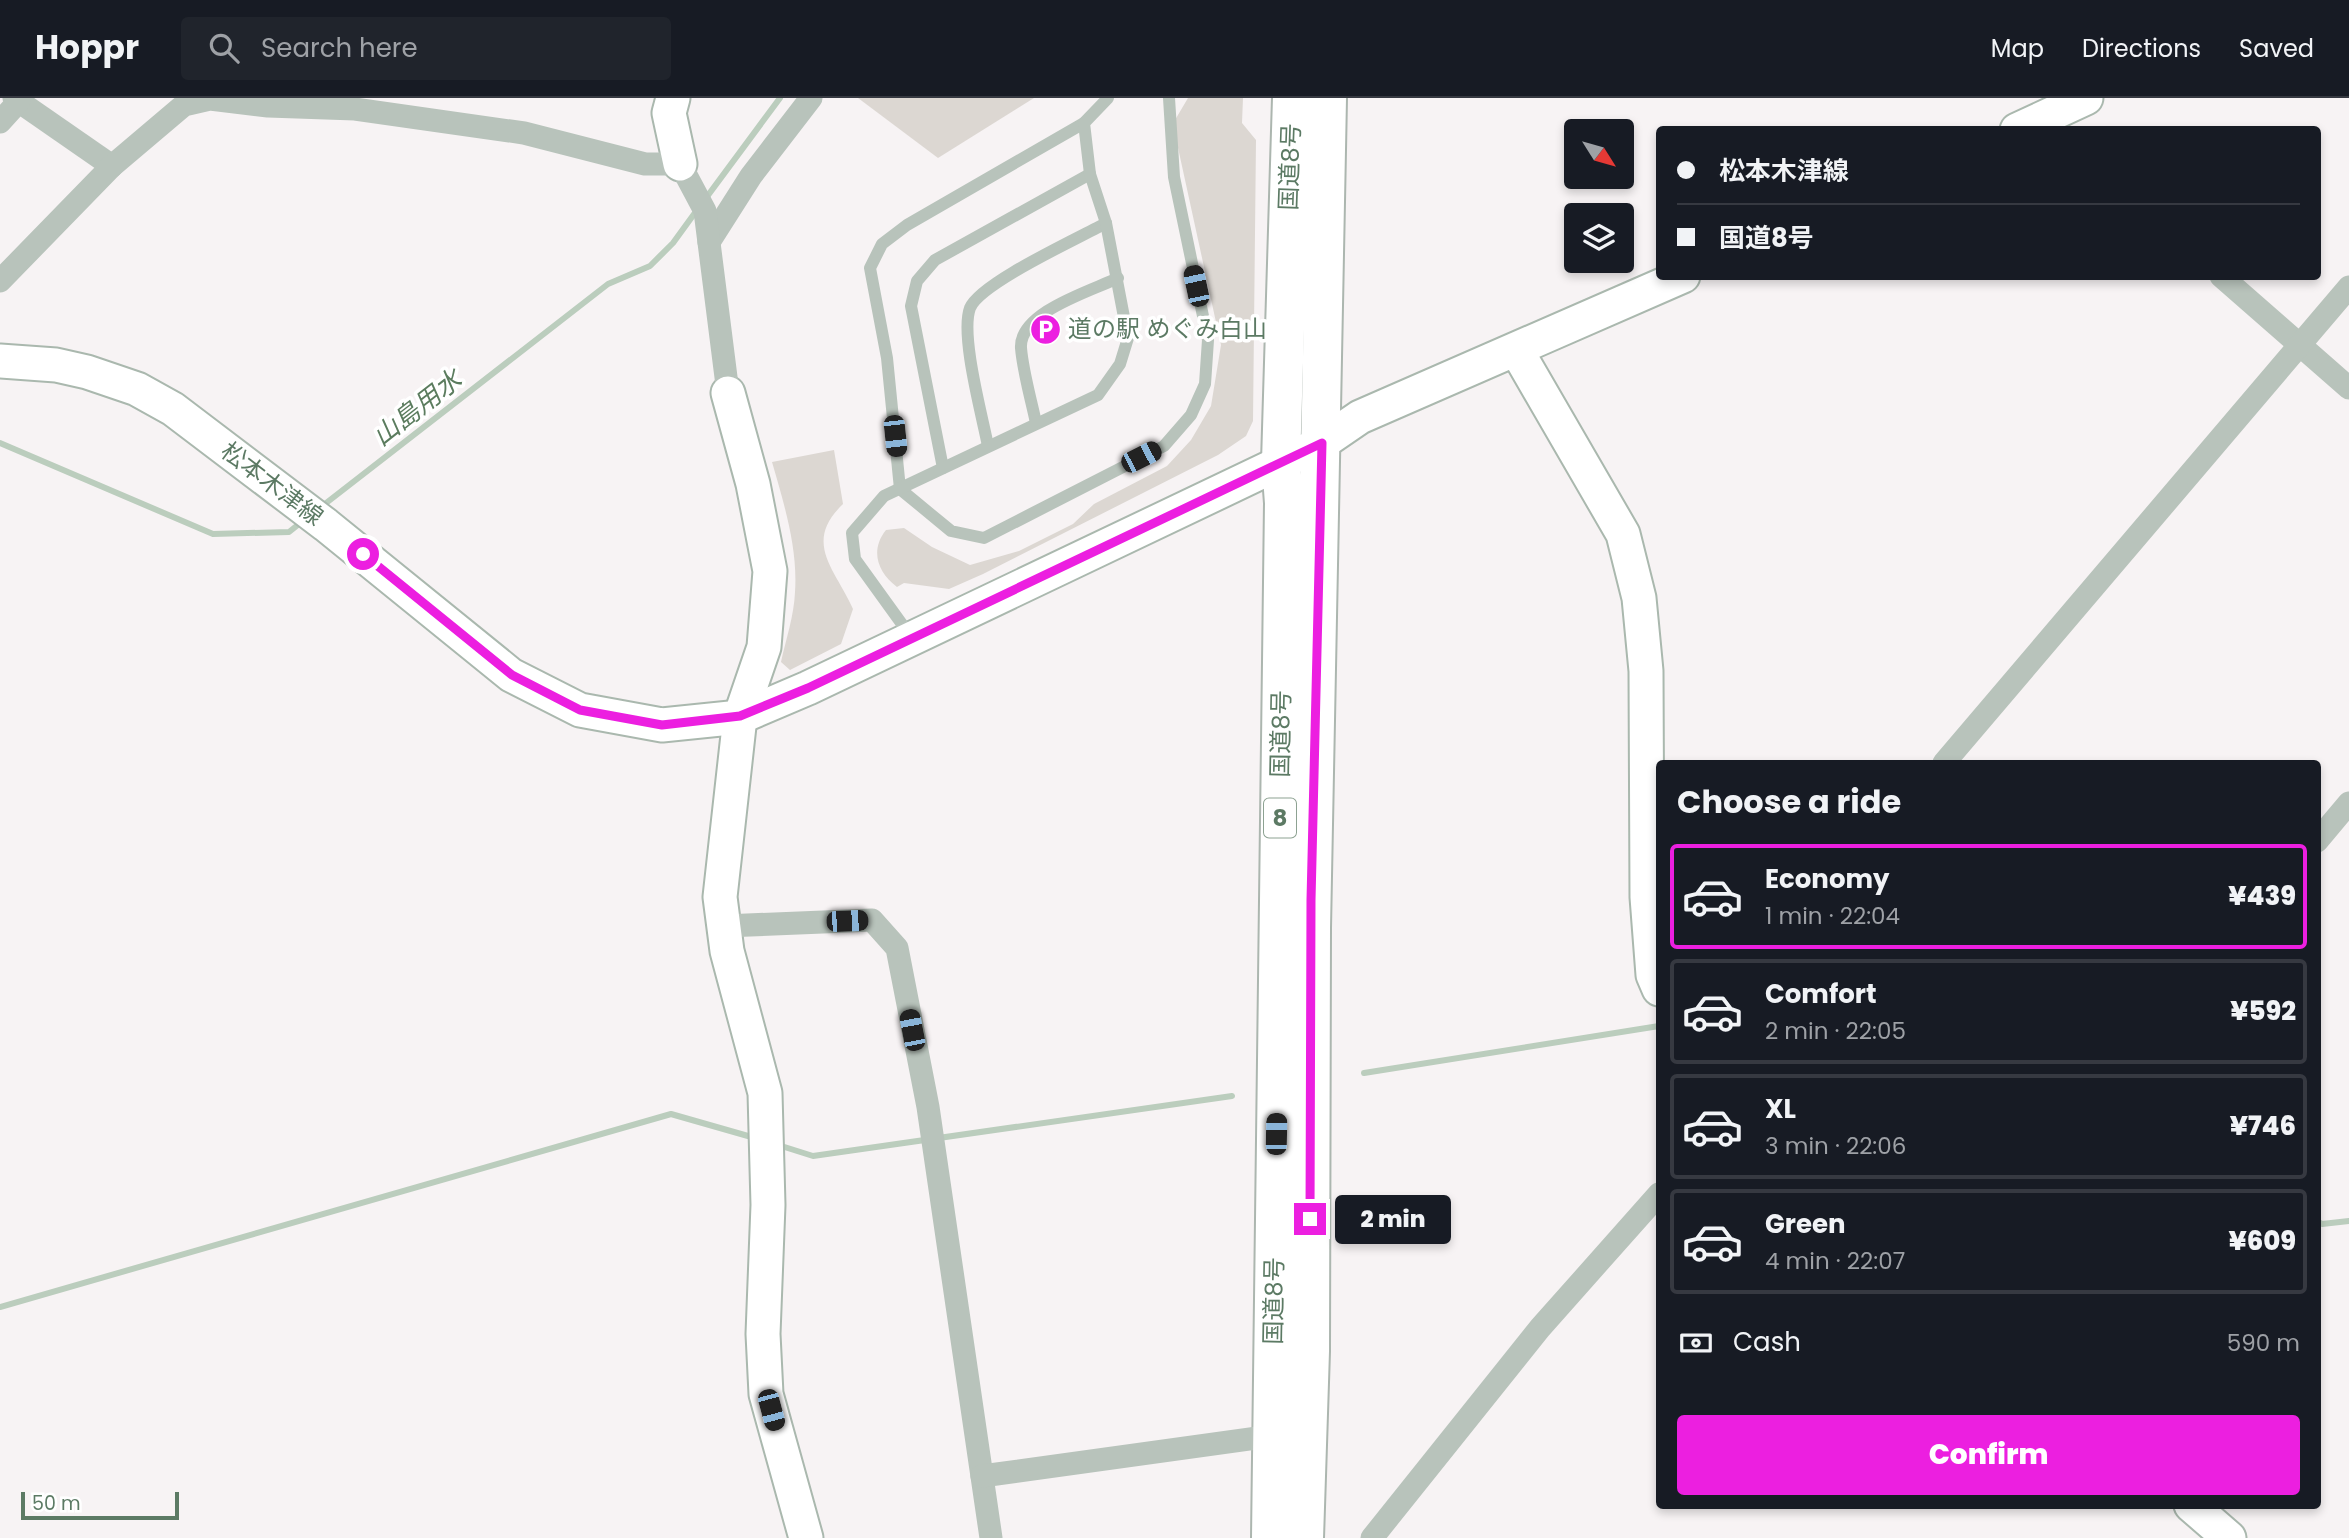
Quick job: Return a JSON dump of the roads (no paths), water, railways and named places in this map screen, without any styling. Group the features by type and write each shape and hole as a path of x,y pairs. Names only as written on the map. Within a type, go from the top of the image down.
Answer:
{"highway":[{"name":"国道8号","path":"1271,1538 1284,503 1281,462 1292,98"},
{"name":"国道8号","path":"1304,1538 1310,1350 1311,900 1327,98"}],"street":[{"path":"673,98 669,113 680,164 700,203 709,242 729,393 753,484 770,571 764,648 740,716 720,897 727,951 765,1093 767,1153 763,1334 766,1394 806,1538"},
{"path":"709,242 751,176 811,98"},
{"path":"2039,126 2086,98"},
{"path":"0,122 17,99 112,166"},
{"path":"0,281 112,166 184,104 210,99 268,106 368,111 524,133 645,164 680,164"},
{"name":"松本木津線","path":"0,361 56,365 137,389 173,409 316,517 512,675 580,710 662,725 740,716 913,638 1322,443 1360,417 1517,352 1674,280"},
{"path":"2225,280 2349,388"},
{"path":"1947,760 2349,287"},
{"path":"1517,352 1623,534 1639,598 1646,671 1647,897 1653,975 1656,982"},
{"path":"2321,836 2349,803"},
{"path":"724,926 872,920 897,948 930,1125 991,1538"},
{"path":"1373,1538 1540,1328 1656,1197"},
{"path":"982,1475 1272,1436"},
{"path":"2196,1509 2229,1538"}],"lane":[{"path":"1108,98 1084,123 907,225 882,244 870,268 887,358 900,489 951,531 984,538 1164,446 1191,415 1205,384 1208,340 1174,177 1169,98"},
{"path":"913,638 855,559 852,533 884,496 1098,395 1120,364 1128,338 1106,223 1090,174 1084,123"},
{"path":"943,468 911,306 917,281 935,260 1090,174"},
{"path":"988,446 967,333 971,306 988,287 1106,223"},
{"path":"1036,423 1021,346 1024,331 1035,317 1118,278"}],"waterway":[{"name":"山島用水","path":"706,198 780,98"},
{"name":"山島用水","path":"321,507 608,284 650,266 673,243 697,210"},
{"name":"山島用水","path":"0,443 213,534 289,532 304,520"},
{"path":"1364,1073 1656,1026"},
{"path":"775,1144 813,1156 1232,1096"},
{"path":"0,1307 671,1114 755,1138"},
{"path":"2321,1223 2349,1221"}],"place":[{"name":"道の駅 めぐみ白山","path":"1045,329"}]}
